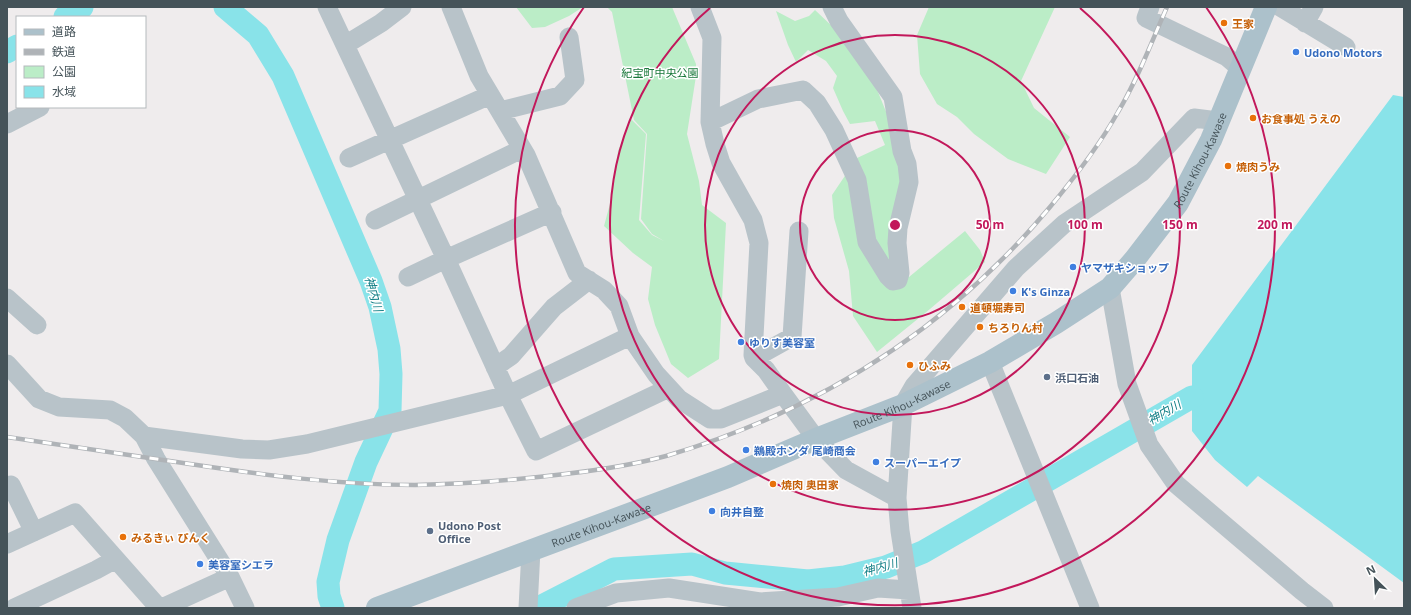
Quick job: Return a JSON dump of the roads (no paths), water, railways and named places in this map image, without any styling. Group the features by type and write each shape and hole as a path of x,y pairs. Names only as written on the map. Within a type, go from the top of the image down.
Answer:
{"main road":[{"name":"Route Kihou-Kawase","path":"377,608 728,477 816,439 903,405 990,362 1056,323 1110,288 1135,259 1178,203 1211,140 1266,7"}],"street":[{"path":"327,7 446,259 508,395 536,451 669,388"},
{"path":"345,45 402,7"},
{"path":"451,7 479,76 522,149 552,212 578,273 604,290 619,306 630,336 656,374 679,399 710,419 721,419 783,394"},
{"path":"700,7 712,38 710,122 715,144 721,163 753,220 759,243 754,358 766,370 816,439 846,470 897,498"},
{"path":"710,122 758,99 803,90 817,103 834,130 856,180 867,242 888,276 893,281 898,280 900,273 897,243 898,228 909,182 907,164 902,151 893,97 839,21 832,7"},
{"path":"1150,7 1146,18 1227,57 1241,69"},
{"path":"1280,7 1310,15 1346,47"},
{"path":"349,158 390,140 495,103 560,96 575,80 569,37"},
{"path":"7,124 38,108"},
{"path":"576,608 616,593 669,588 755,605 838,597 878,588 909,593 897,498 903,405 914,386 1016,268 1064,224 1142,172 1194,118 1218,121"},
{"path":"375,220 522,149"},
{"path":"408,277 552,212"},
{"path":"754,358 792,337 799,230"},
{"path":"495,366 511,356 554,307 589,280"},
{"path":"1110,288 1128,384 1149,445 1176,484 1300,600 1324,608"},
{"path":"7,298 37,325"},
{"path":"144,436 242,449 269,450 307,444 508,395 630,336"},
{"path":"990,362 1090,608"},
{"path":"7,364 39,399 59,407 110,410 125,418 144,436 156,459 230,577 245,608"},
{"path":"7,486 11,485 34,532"},
{"path":"7,544 75,513 158,608"},
{"path":"528,608 531,550"},
{"path":"14,608 96,570 116,559"},
{"path":"162,608 230,577"}],"water":[{"path":"1393,95 1404,97 1404,583 1258,476 1247,487 1215,460 1192,431 1192,365"}],"waterway":[{"name":"神内川","path":"67,16 82,7"},
{"name":"神内川","path":"225,7 258,35 283,76 371,281 380,307 389,349 391,374 390,411 366,462 338,540 328,582 329,596 333,608"},
{"name":"神内川","path":"7,52 16,47"},
{"name":"神内川","path":"538,608 614,569 692,564 725,573 808,581 845,577 886,567 923,552 1192,397"}],"railway":[{"path":"7,437 218,468 330,481 387,485 452,484 509,480 603,469 666,456 722,437 776,415 828,390 877,360 924,328 968,291 1010,251 1059,196 1103,137 1132,87 1167,7"}],"place":[{"name":"王家","path":"1224,23"},
{"name":"Udono Motors","path":"1296,52"},
{"name":"お食事処 うえの","path":"1253,118"},
{"name":"焼肉うみ","path":"1228,166"},
{"name":"ヤマザキショップ","path":"1073,267"},
{"name":"K's Ginza","path":"1013,291"},
{"name":"道頓堀寿司","path":"962,307"},
{"name":"ちろりん村","path":"980,327"},
{"name":"ゆりす美容室","path":"741,342"},
{"name":"ひふみ","path":"910,365"},
{"name":"浜口石油","path":"1047,377"},
{"name":"鵜殿ホンダ 尾崎商会","path":"746,450"},
{"name":"スーパーエイプ","path":"876,462"},
{"name":"焼肉 奥田家","path":"773,484"},
{"name":"向井自整","path":"712,511"},
{"name":"Udono Post Office","path":"430,531"},
{"name":"みるきぃ ぴんく","path":"123,537"},
{"name":"美容室シエラ","path":"200,564"}],"park label":[{"name":"紀宝町中央公園","path":"660,72"}]}
